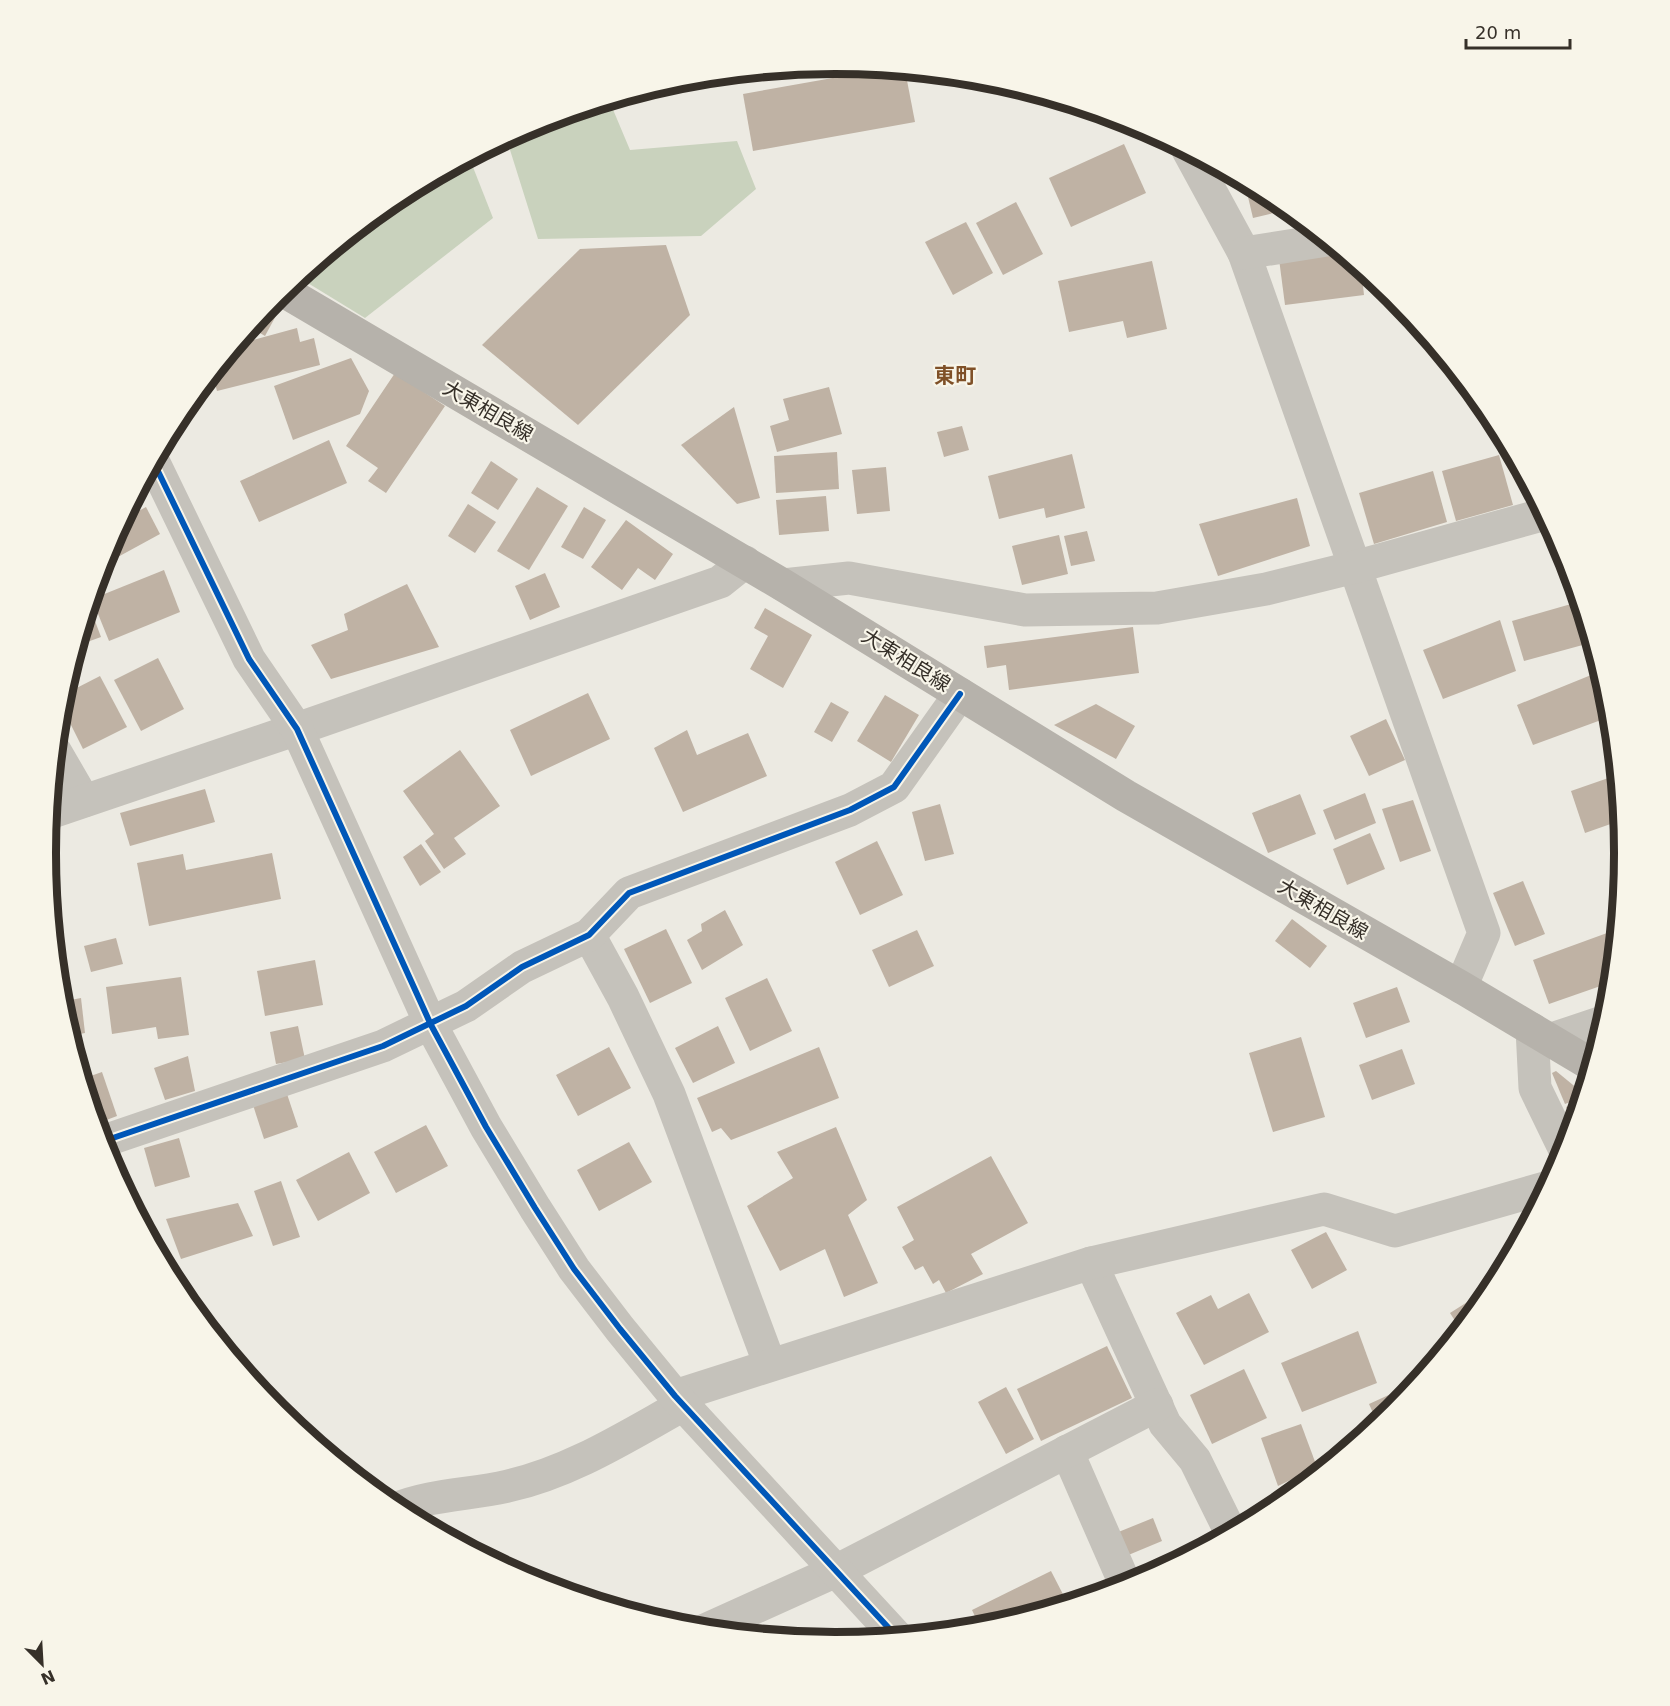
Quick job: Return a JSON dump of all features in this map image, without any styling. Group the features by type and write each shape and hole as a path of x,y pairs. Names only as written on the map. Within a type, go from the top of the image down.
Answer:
{"main road":[{"name":"大東相良線","path":"291,295 745,562 1126,796 1461,987 1586,1061"}],"street":[{"path":"1194,162 1244,254 1484,933 1461,987"},
{"path":"1244,254 1318,242"},
{"path":"156,470 249,659 297,729 431,1025 486,1127 535,1208 574,1269 679,1401 891,1631"},
{"path":"783,585 849,578 1025,610 1156,609 1266,589 1538,516"},
{"path":"57,810 720,582 745,562"},
{"path":"110,1139 383,1046 431,1025 466,1006 522,967 589,935 629,893 850,810 894,787 960,694"},
{"path":"61,761 84,801"},
{"path":"589,935 623,997 669,1094 770,1365"},
{"path":"1560,1139 1535,1088 1541,1034 1596,1023"},
{"path":"407,1504 417,1500 508,1486 562,1470 679,1401 770,1365 1091,1263 1324,1209 1395,1231 1538,1189"},
{"path":"1091,1263 1165,1424 1196,1460 1228,1526"},
{"path":"719,1624 836,1571 1157,1405"},
{"path":"1067,1451 1122,1577"}],"green space":[{"path":"735,80 643,101 642,98 683,88"},
{"path":"612,107 630,150 737,141 756,189 701,236 538,239 509,146 584,115"},
{"path":"472,164 493,218 365,318 306,282 360,235 402,205"}],"building":[{"path":"853,74 906,77 915,122 753,151 743,94"},
{"path":"1124,144 1146,193 1071,227 1049,178"},
{"path":"1247,192 1278,212 1253,218"},
{"path":"1016,202 1043,254 1003,275 976,223"},
{"path":"966,222 993,273 953,295 925,242"},
{"path":"666,245 690,315 578,425 482,345 580,249"},
{"path":"1331,252 1362,280 1364,295 1285,305 1279,259"},
{"path":"1152,261 1167,329 1127,338 1123,321 1069,332 1058,281"},
{"path":"276,311 278,312 265,336 257,331"},
{"path":"297,328 300,342 314,338 320,365 217,391 214,382 247,342"},
{"path":"351,358 369,391 360,414 293,440 274,386"},
{"path":"395,373 445,406 386,493 368,481 378,468 346,446"},
{"path":"829,387 842,434 777,452 770,426 789,420 783,399"},
{"path":"734,407 760,498 737,504 681,445"},
{"path":"962,426 969,450 944,457 937,432"},
{"path":"329,440 347,483 259,522 240,481"},
{"path":"837,452 839,489 776,493 774,456"},
{"path":"1072,454 1085,508 1046,518 1044,508 999,519 988,476"},
{"path":"1499,455 1513,505 1456,521 1442,471"},
{"path":"491,461 518,479 498,510 471,493"},
{"path":"886,467 890,511 857,514 852,470"},
{"path":"1433,471 1447,522 1374,544 1359,493"},
{"path":"537,487 568,506 529,570 497,551"},
{"path":"826,496 829,531 779,535 776,500"},
{"path":"1297,498 1310,546 1218,576 1199,524"},
{"path":"468,504 496,522 475,553 448,536"},
{"path":"146,507 160,534 116,558 115,555 133,514"},
{"path":"584,507 606,520 583,559 561,547"},
{"path":"626,520 673,554 655,580 638,568 622,590 591,567"},
{"path":"1087,531 1095,561 1071,566 1064,536"},
{"path":"1059,535 1068,574 1022,585 1012,546"},
{"path":"164,570 180,612 109,641 95,607 99,596"},
{"path":"545,573 560,607 530,620 515,586"},
{"path":"407,584 439,647 331,679 311,645 348,630 344,614"},
{"path":"1573,603 1586,644 1524,661 1512,621"},
{"path":"765,608 812,635 783,688 750,669 768,636 754,628"},
{"path":"93,615 101,637 84,643"},
{"path":"1500,620 1516,671 1443,699 1423,650"},
{"path":"1133,627 1139,673 1009,690 1006,665 987,668 984,646"},
{"path":"158,658 184,709 141,731 114,680"},
{"path":"1594,674 1603,719 1533,745 1517,705"},
{"path":"100,676 127,727 83,749 67,718 73,690"},
{"path":"588,693 610,739 531,776 510,730"},
{"path":"885,695 919,715 891,762 857,741"},
{"path":"831,702 849,712 832,742 814,732"},
{"path":"1096,704 1135,726 1116,759 1054,725"},
{"path":"1386,719 1405,760 1369,776 1350,736"},
{"path":"687,730 697,755 748,733 767,776 683,812 654,748"},
{"path":"460,750 500,806 454,838 466,854 444,869 425,841 434,834 403,791"},
{"path":"1611,777 1613,823 1585,833 1571,791"},
{"path":"205,789 215,822 130,846 120,813"},
{"path":"1365,793 1376,823 1335,840 1323,810"},
{"path":"1300,794 1316,834 1268,853 1252,813"},
{"path":"1413,800 1431,851 1400,862 1382,809"},
{"path":"940,804 954,854 925,861 912,812"},
{"path":"1370,833 1385,869 1347,885 1333,849"},
{"path":"877,841 903,895 860,915 835,862"},
{"path":"421,844 441,872 420,886 403,857"},
{"path":"272,853 281,899 149,926 137,863 183,854 186,870"},
{"path":"1523,881 1545,934 1515,946 1493,893"},
{"path":"725,910 743,945 702,970 687,940 702,931 701,924"},
{"path":"1292,919 1327,946 1310,968 1275,941"},
{"path":"666,929 692,983 650,1003 624,949"},
{"path":"917,930 934,966 889,987 872,950"},
{"path":"1610,932 1603,985 1549,1004 1533,960"},
{"path":"116,938 123,964 91,972 84,946"},
{"path":"315,960 323,1005 265,1016 257,971"},
{"path":"181,977 189,1035 158,1039 156,1027 112,1034 106,987"},
{"path":"767,978 792,1031 750,1051 725,998"},
{"path":"1397,987 1410,1022 1366,1038 1353,1003"},
{"path":"81,998 85,1033 77,1034 69,1000"},
{"path":"298,1026 305,1059 276,1064 270,1032"},
{"path":"718,1026 735,1063 693,1083 675,1048"},
{"path":"1301,1037 1325,1117 1273,1132 1249,1053"},
{"path":"609,1047 631,1088 578,1116 556,1075"},
{"path":"819,1047 839,1098 731,1140 721,1128 712,1132 697,1098"},
{"path":"1402,1049 1415,1084 1372,1100 1359,1065"},
{"path":"188,1056 195,1091 165,1100 154,1068"},
{"path":"1556,1071 1578,1089 1574,1100 1565,1104 1552,1073"},
{"path":"102,1072 117,1116 104,1121 89,1077"},
{"path":"286,1091 298,1127 264,1139 252,1102"},
{"path":"1573,1104 1569,1115 1566,1107"},
{"path":"426,1125 448,1166 396,1193 374,1152"},
{"path":"836,1127 867,1200 848,1215 878,1283 844,1297 825,1249 780,1271 747,1206 793,1178 777,1152"},
{"path":"179,1138 190,1177 155,1187 144,1148"},
{"path":"629,1142 652,1182 599,1211 577,1170"},
{"path":"349,1152 370,1193 318,1221 296,1180"},
{"path":"991,1156 1028,1223 971,1254 983,1274 946,1293 939,1280 933,1284 923,1266 915,1270 902,1247 914,1240 897,1207"},
{"path":"281,1181 300,1237 273,1246 254,1191"},
{"path":"238,1203 253,1236 181,1259 166,1219"},
{"path":"1326,1232 1347,1270 1312,1289 1291,1250"},
{"path":"1249,1293 1269,1332 1204,1365 1176,1313 1211,1295 1218,1309"},
{"path":"1475,1297 1457,1323 1450,1313"},
{"path":"1358,1331 1377,1383 1302,1412 1281,1363"},
{"path":"1107,1346 1132,1398 1041,1441 1017,1389"},
{"path":"1244,1369 1267,1418 1212,1444 1190,1395"},
{"path":"1006,1387 1034,1439 1006,1454 978,1402"},
{"path":"1393,1393 1394,1396 1374,1415 1369,1404"},
{"path":"1301,1424 1317,1466 1278,1486 1261,1438"},
{"path":"1153,1518 1162,1541 1126,1556 1116,1533"},
{"path":"1051,1571 1065,1598 977,1620 972,1610"}],"cycle path":[{"path":"157,469 249,659 297,729 431,1025 486,1127 535,1208 574,1269 675,1396 891,1631"},
{"path":"110,1139 383,1046 466,1006 522,967 589,935 629,893 850,810 894,787 960,694"}],"district":[{"name":"東町","path":"955,376"}]}
